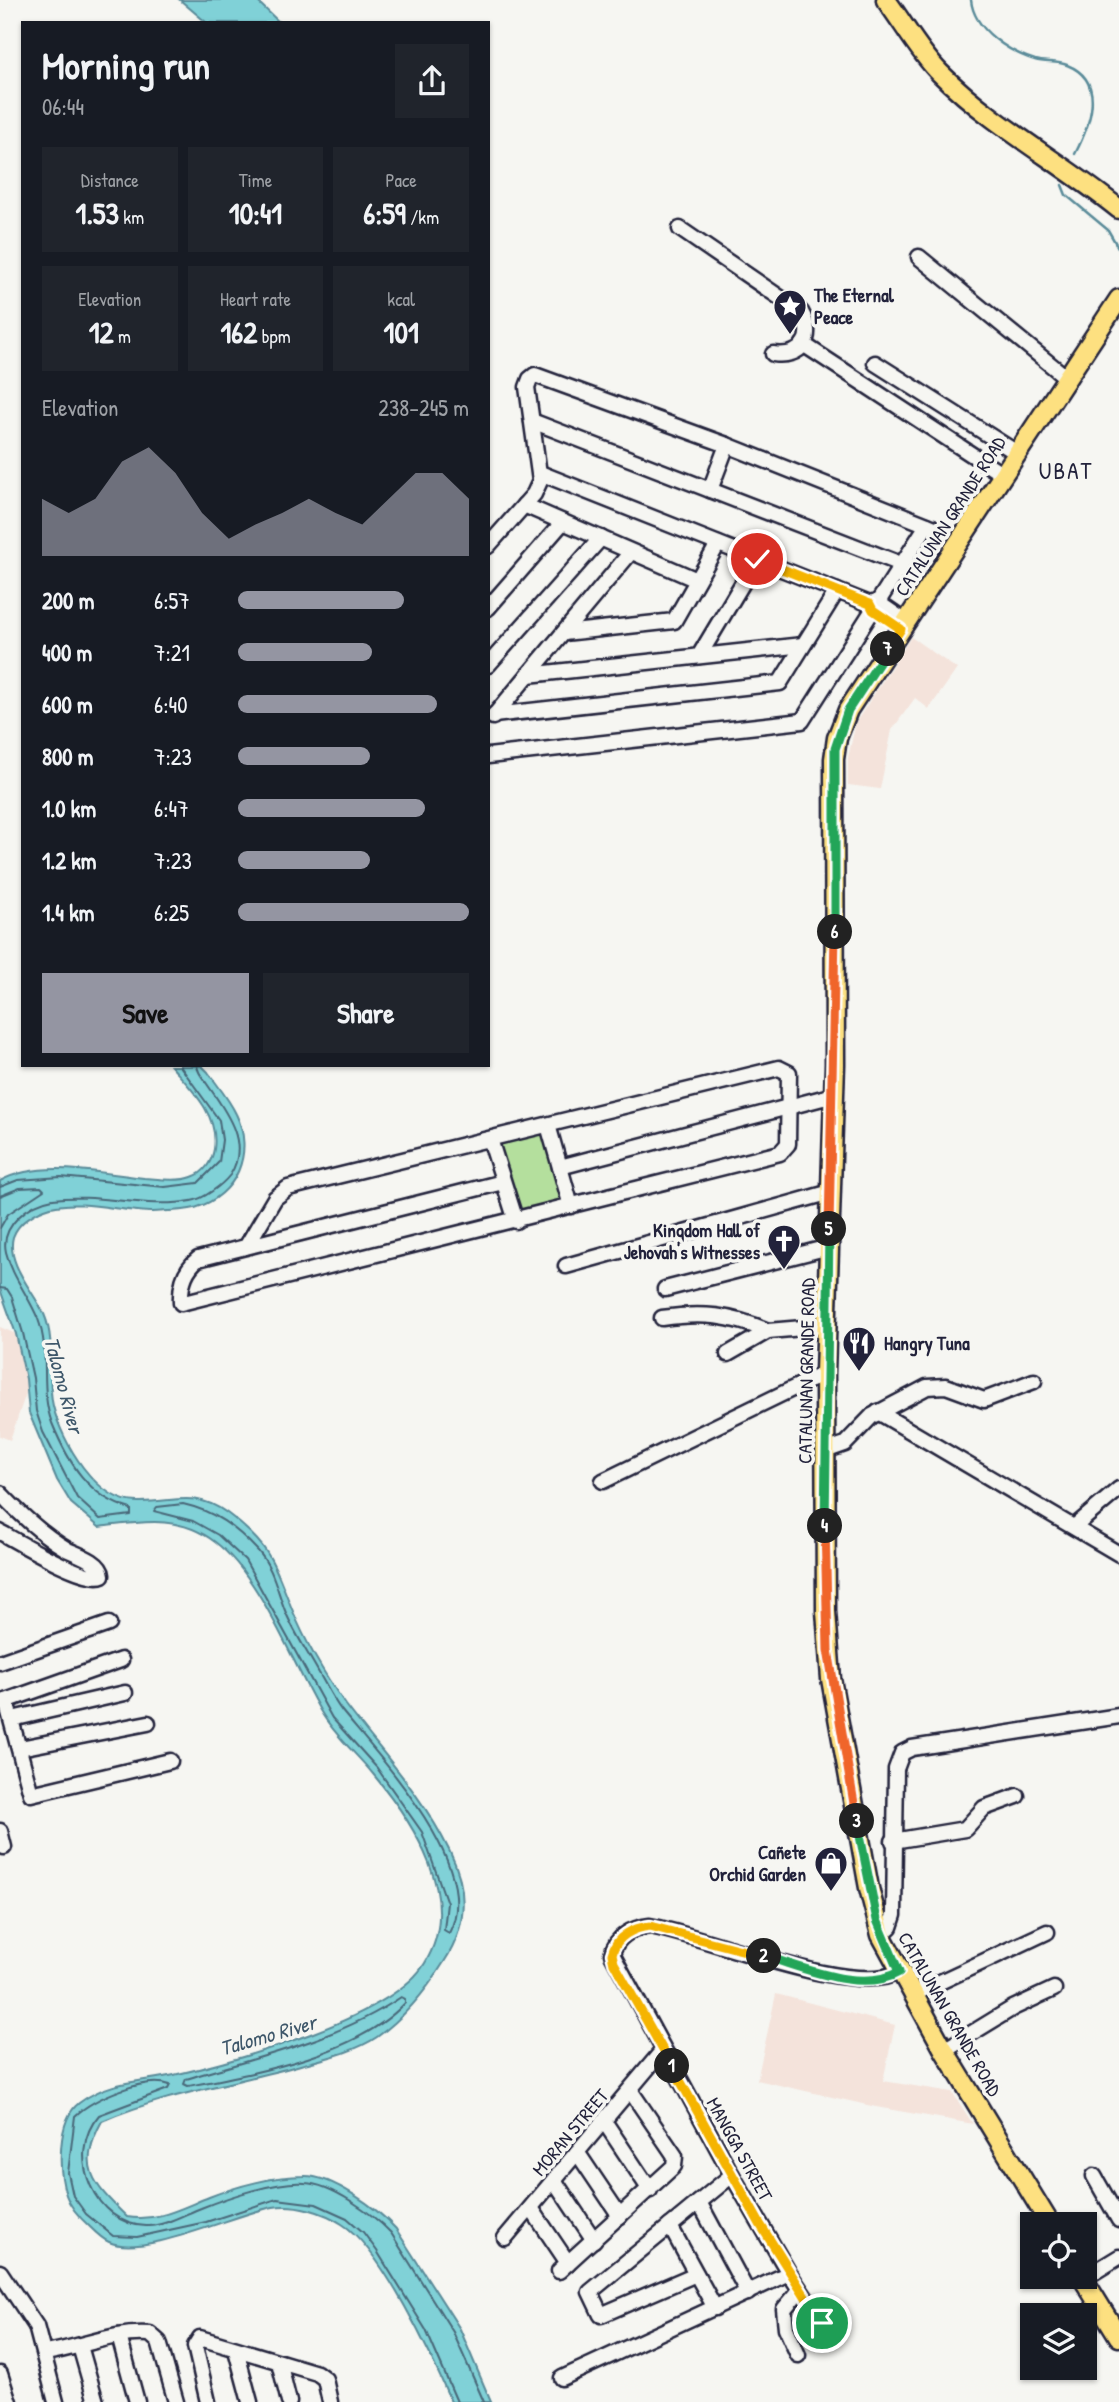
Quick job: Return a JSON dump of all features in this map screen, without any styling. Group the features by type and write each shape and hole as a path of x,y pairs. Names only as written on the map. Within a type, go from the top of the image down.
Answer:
{"main road":[{"path":"886,0 919,48 947,79 980,107 1119,209"},
{"name":"CATALUNAN GRANDE ROAD","path":"1043,2212 944,2050 881,1935 869,1888 829,1660 825,1373 834,1095 835,749 848,710 1119,299"},
{"path":"1090,2289 1119,2337"}],"street":[{"path":"680,229 797,306 805,318 803,344 792,355 773,354"},
{"path":"919,257 1067,378"},
{"path":"803,344 1003,475"},
{"path":"875,363 1017,453"},
{"path":"490,544 538,488 540,473 528,382 532,377 540,376 727,445 945,532"},
{"path":"532,421 901,564"},
{"path":"710,490 727,445"},
{"path":"540,473 873,606 904,626"},
{"path":"524,505 697,580"},
{"path":"490,606 563,522"},
{"path":"490,756 802,721 927,525"},
{"path":"490,663 601,538"},
{"path":"564,633 674,621 718,544"},
{"path":"491,719 631,552"},
{"path":"699,656 757,559"},
{"path":"491,719 780,683 837,591"},
{"path":"528,675 803,645"},
{"path":"246,1247 282,1191 779,1068 787,1070 790,1077 788,1144 780,1153 181,1303 182,1282 191,1264 208,1255 246,1247 503,1182"},
{"path":"560,1167 834,1095"},
{"path":"548,1125 571,1206"},
{"path":"490,1139 516,1221"},
{"path":"566,1266 831,1192"},
{"path":"665,1289 829,1247"},
{"path":"662,1318 704,1313 719,1315 768,1331 827,1326"},
{"path":"728,1354 768,1331"},
{"path":"603,1481 825,1373"},
{"path":"825,1451 845,1444 866,1420 878,1412 935,1385 984,1400 1034,1381"},
{"path":"878,1412 1119,1554"},
{"path":"1074,1527 1119,1489"},
{"path":"0,1493 38,1530 99,1566 102,1574 96,1577 70,1567 0,1532"},
{"path":"0,1662 109,1624"},
{"path":"121,1660 3,1702 12,1720 32,1794 170,1761"},
{"path":"12,1720 125,1693"},
{"path":"881,1935 890,1927 894,1914 893,1842 896,1769 899,1757 907,1750 1119,1716"},
{"path":"20,1748 148,1723"},
{"path":"893,1842 965,1829 984,1808 1017,1796"},
{"path":"0,1831 4,1847"},
{"name":"MANGGA STREET","path":"829,2333 800,2291 732,2175 612,1954 619,1940 634,1929 650,1926 857,1979 883,1979 899,1972"},
{"path":"912,1995 1047,1932"},
{"path":"944,2050 1013,2008 1054,1989"},
{"name":"MORAN STREET","path":"505,2238 663,2050"},
{"path":"531,2208 563,2267 674,2166 675,2156 630,2090"},
{"path":"604,2121 650,2190"},
{"path":"577,2152 620,2216"},
{"path":"696,2274 601,2315 590,2292 732,2175"},
{"path":"1094,2176 1119,2220"},
{"path":"554,2180 594,2240"},
{"path":"699,2202 748,2293"},
{"path":"670,2226 715,2308"},
{"path":"1097,2270 1119,2257"},
{"path":"0,2272 32,2318 45,2353 56,2402"},
{"path":"562,2378 789,2273"},
{"path":"798,2355 786,2328 784,2309 800,2291"},
{"path":"0,2301 16,2297"},
{"path":"45,2353 80,2346 91,2340 146,2333 156,2338 176,2402"},
{"path":"118,2336 137,2402"},
{"path":"208,2402 195,2346 197,2340 204,2339 323,2377 330,2402"},
{"path":"80,2346 96,2402"},
{"path":"236,2350 250,2402"},
{"path":"279,2362 289,2402"},
{"path":"0,2374 9,2402"}],"shaded area":[{"path":"911,637 957,669 929,709 915,698 892,730 880,789 848,785 848,758 856,722"},
{"path":"0,1327 16,1334 26,1379 26,1393 10,1440 0,1436"},
{"path":"776,1994 895,2025 883,2081 952,2092 973,2124 876,2107 757,2080"}],"green space":[{"path":"543,1131 564,1202 518,1214 496,1144"}],"water":[{"path":"180,0 256,0 278,21 205,21"},
{"path":"172,1067 203,1067 230,1103 241,1128 244,1143 238,1171 222,1194 195,1208 180,1210 153,1212 76,1204 51,1207 28,1218 15,1232 13,1257 48,1325 53,1406 64,1436 83,1468 108,1492 138,1502 183,1499 204,1501 227,1513 262,1545 275,1567 303,1634 331,1683 439,1830 460,1878 463,1907 458,1935 437,1973 406,2012 377,2037 338,2055 174,2096 102,2121 90,2151 92,2174 105,2194 127,2217 138,2218 169,2213 231,2189 280,2178 315,2177 341,2187 378,2212 396,2229 460,2329 491,2402 451,2402 419,2333 389,2279 357,2237 335,2220 300,2207 273,2207 166,2240 125,2245 106,2241 86,2224 70,2204 63,2185 63,2133 72,2111 79,2103 91,2095 115,2086 165,2077 237,2058 312,2034 349,2018 408,1983 425,1963 436,1939 439,1914 429,1863 418,1839 389,1794 327,1721 261,1598 232,1557 215,1542 188,1527 145,1522 99,1527 71,1503 57,1480 29,1413 26,1379 16,1334 0,1289 0,1181 16,1174 51,1169 168,1180 186,1179 201,1173 210,1162 214,1137 208,1114"}],"waterway":[{"path":"971,0 979,21 994,38 1035,60 1067,65 1080,72 1088,82 1092,105 1075,154"},
{"path":"1062,185 1066,195 1108,230 1119,249"}],"place":[{"name":"The Eternal Peace","path":"790,336"},
{"name":"Kingdom Hall of Jehovah's Witnesses","path":"784,1271"},
{"name":"Hangry Tuna","path":"859,1373"},
{"name":"Cañete Orchid Garden","path":"831,1893"}],"district":[{"name":"UBAT","path":"1066,470"}],"route":[{"path":"757,559 870,604 873,610 901,629 848,710 839,729 835,749 835,1064 825,1373 826,1611 831,1679 873,1906 881,1935 899,1972 883,1979 838,1976 650,1926 634,1929 619,1940 612,1954 614,1963 732,2175 789,2273 822,2323"}],"water label":[{"name":"Talomo River","path":"64,1385"},
{"name":"Talomo River","path":"268,2035"}]}
